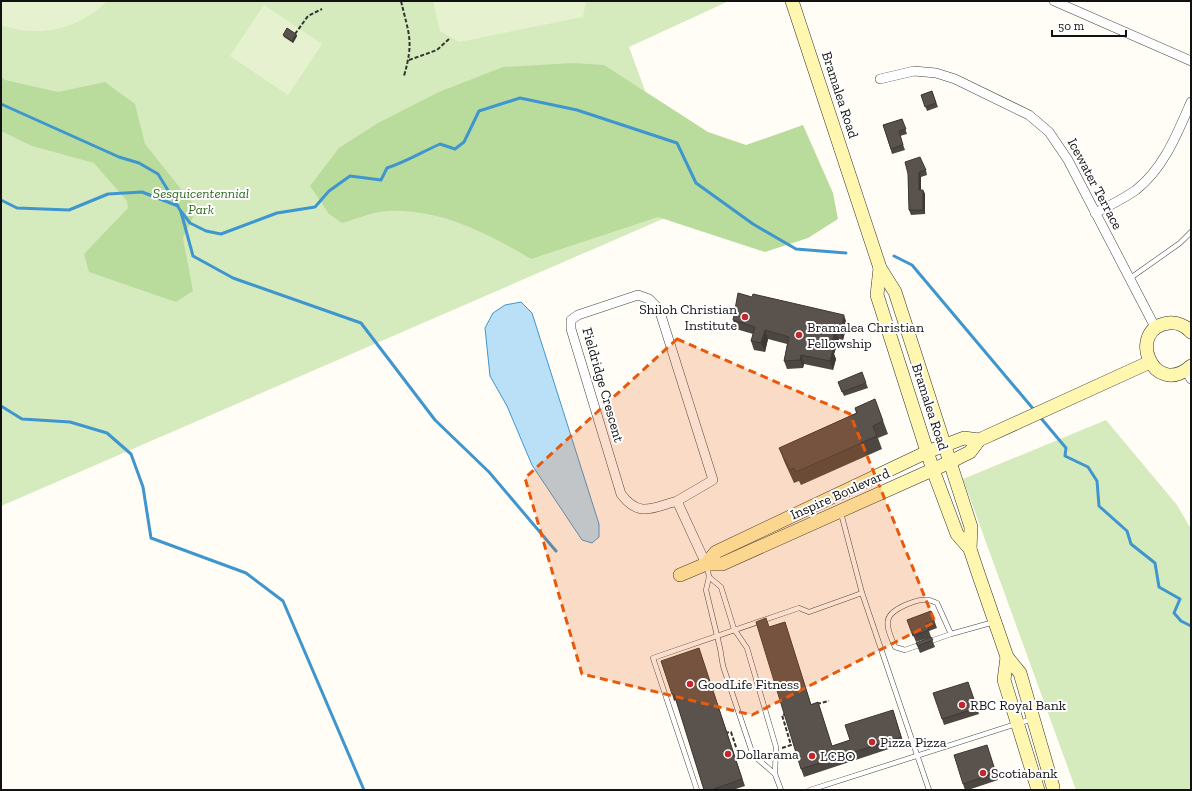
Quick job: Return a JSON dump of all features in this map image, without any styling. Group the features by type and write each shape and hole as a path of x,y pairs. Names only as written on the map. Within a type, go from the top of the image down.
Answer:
{"main road":[{"name":"Bramalea Road","path":"792,1 880,268 895,292 971,527 970,549 1007,657 1020,673 1053,790"},
{"name":"Bramalea Road","path":"880,268 877,295 927,452 957,534 970,549"},
{"path":"1189,372 1169,374 1158,371 1150,362 1146,348 1150,334 1156,329 1169,323 1183,326 1191,332"},
{"name":"Inspire Boulevard","path":"680,575 706,564 722,564 841,512 970,452 979,440 1150,362"},
{"name":"Inspire Boulevard","path":"706,564 716,552 927,452 964,438 979,440"},
{"name":"Bramalea Road","path":"1007,657 1004,680 1038,790"}],"street":[{"path":"1054,1 1191,62"},
{"name":"Icewater Terrace","path":"880,79 914,71 936,73 955,79 1029,115 1049,132 1057,142 1156,329"},
{"path":"1095,213 1134,191 1150,176 1164,158 1191,102"},
{"name":"Fieldridge Crescent","path":"638,295 649,299 659,310 713,480 677,501 644,510 630,506 621,494 571,328 572,320 578,315 638,295"},
{"path":"677,501 706,564"}],"lane":[{"path":"1129,279 1180,243 1191,232"},
{"path":"841,512 862,593 929,790"},
{"path":"706,564 709,577 706,590 723,666 753,755 775,774"},
{"path":"709,577 721,587 734,629 746,648 776,747 775,774 781,790"},
{"path":"697,790 653,658 799,608 809,612 862,593"},
{"path":"951,634 937,603 928,600 918,601 894,610 888,619 888,628 895,647 905,650 951,634 995,622"},
{"path":"810,790 1033,719"}],"path":[{"path":"401,1 410,38 409,60 404,76"},
{"path":"295,34 308,16 322,9"},
{"path":"409,60 433,52 449,39"},
{"path":"724,734 730,732"}],"highlighted area":[{"path":"677,339 850,414 935,622 752,715 582,674 525,478"}],"green space":[{"name":"Sesquicentennial Park","path":"1,1 729,1 629,47 688,208 1,506"},
{"path":"1,1 107,1 84,19 71,25 44,31 30,31 1,25"},
{"path":"433,1 586,1 583,17 459,42 440,31"},
{"path":"264,5 322,44 288,95 230,56"},
{"path":"574,63 604,65 708,132 746,145 803,125 833,193 838,219 808,238 765,252 658,217 531,259 497,240 462,224 425,214 406,211 387,211 370,214 342,223 329,214 310,186 339,148 378,123 439,92 503,67"},
{"path":"1,77 5,80 58,92 105,82 135,104 145,144 197,209 183,238 193,291 176,302 89,272 84,254 128,208 127,201 94,163 32,146 1,131"},
{"path":"1106,420 1177,505 1191,529 1191,790 1076,790 963,479"}],"water":[{"path":"521,302 532,313 599,524 599,537 592,543 582,540 532,465 507,406 490,376 485,328 493,313 505,305"}],"building":[{"path":"287,28 296,34 292,41 283,35"},
{"path":"932,91 936,103 925,107 921,95"},
{"path":"902,119 906,129 899,131 903,145 891,149 883,125"},
{"path":"920,157 926,170 919,172 919,190 923,190 923,210 909,210 908,174 905,162"},
{"name":"Bramalea Christian Fellowship","path":"738,293 752,297 753,294 844,315 840,332 835,331 830,349 833,350 830,361 801,355 800,360 784,361 789,337 765,330 761,343 751,341 755,327 733,320"},
{"path":"862,372 866,383 842,392 838,382"},
{"path":"875,399 883,421 873,426 877,436 796,472 794,468 790,470 779,448 857,413 855,408"},
{"path":"931,611 934,621 926,624 929,630 913,636 907,620"},
{"path":"766,618 769,627 785,622 811,705 818,702 832,746 850,740 845,725 893,710 901,737 801,769 756,622"},
{"path":"931,637 933,640 918,646 916,643"},
{"path":"699,648 742,779 711,790 704,790 674,694 672,694 661,661"},
{"path":"968,682 977,708 942,719 933,693"},
{"path":"987,745 996,773 963,784 954,755"}],"waterway":[{"path":"1,104 119,157 139,163 158,174 180,210 190,223 206,231 221,234 277,213 315,207 329,191 350,176 381,180 387,168 440,144 455,149 464,142 479,111 520,98 577,110 677,143 696,183 753,224 796,249 846,253"},
{"path":"1,200 17,208 69,210 108,194 142,192 178,206"},
{"path":"181,212 193,256 233,278 361,323 435,420 489,472 556,551"},
{"path":"894,256 912,265 1035,411"},
{"path":"1,406 22,419 70,422 107,433 131,454 143,487 151,538 246,573 283,601 364,790"},
{"path":"1040,417 1066,448 1065,456 1088,467 1097,481 1099,506 1127,531 1131,544 1155,563 1159,587 1180,599 1174,613 1181,621 1191,626"}],"place":[{"name":"Shiloh Christian Institute","path":"745,317"},
{"name":"Bramalea Christian Fellowship","path":"799,335"},
{"name":"GoodLife Fitness","path":"690,684"},
{"name":"RBC Royal Bank","path":"962,705"},
{"name":"Pizza Pizza","path":"872,742"},
{"name":"Dollarama","path":"728,754"},
{"name":"LCBO","path":"812,756"},
{"name":"Scotiabank","path":"983,773"}]}
